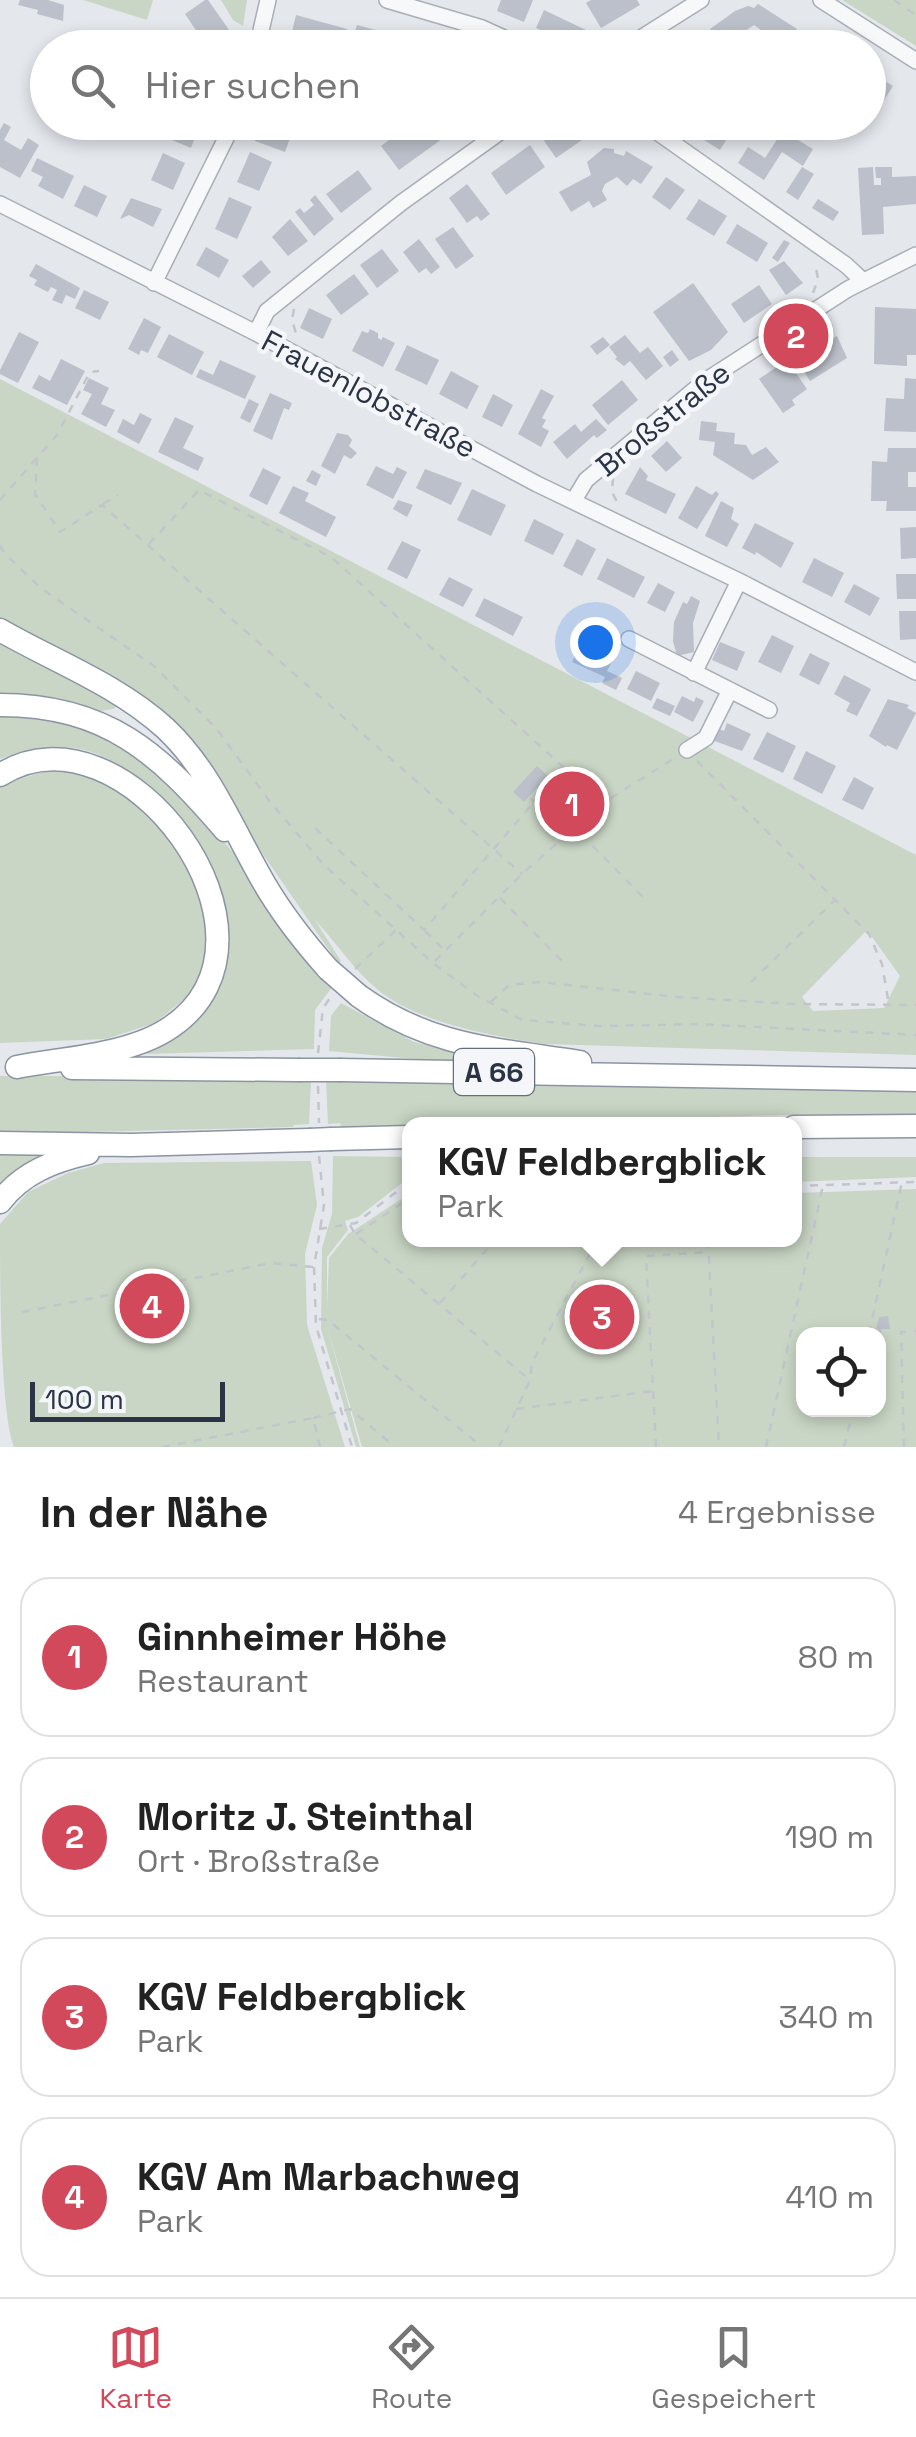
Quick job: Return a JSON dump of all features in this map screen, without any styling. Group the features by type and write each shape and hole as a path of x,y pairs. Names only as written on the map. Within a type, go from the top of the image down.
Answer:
{"highway":[{"path":"0,630 131,703 163,727 214,789 262,880"},
{"path":"0,705 58,708 119,733 157,757 227,832 296,932 328,969 359,996 399,1022 456,1043 648,1073"},
{"path":"0,775 14,766 60,758 108,772 140,795 178,833 203,872 215,906 218,930 217,958 208,982 190,1011 173,1026 129,1046 8,1067"},
{"name":"A 66","path":"8,1067 648,1073 916,1080"},
{"path":"802,1127 916,1126"},
{"path":"0,1144 131,1145 402,1137"},
{"path":"0,1202 12,1186 62,1159 131,1145"}],"street":[{"path":"261,30 268,0"},
{"path":"387,0 486,30"},
{"path":"654,30 701,0"},
{"path":"821,0 868,30"},
{"path":"886,41 916,60"},
{"path":"154,284 225,140"},
{"path":"256,333 267,311 402,202 489,140"},
{"path":"669,140 846,265 862,281"},
{"name":"Frauenlobstraße","path":"0,204 916,672"},
{"name":"Broßstraße","path":"574,500 586,480 705,381 862,281 916,255"},
{"path":"694,673 739,580"},
{"path":"629,639 769,710"},
{"path":"687,750 706,738 730,690"}],"path":[{"path":"894,0 916,15"},
{"path":"809,253 818,270 809,300"},
{"path":"299,299 293,329 306,348"},
{"path":"0,499 57,434 90,372 99,371"},
{"path":"37,458 36,494 60,532 118,495"},
{"path":"614,471 612,492 620,510"},
{"path":"148,546 200,490 331,557 603,804"},
{"path":"102,505 522,874"},
{"path":"0,545 4,554 42,589 154,666 216,728 270,804 324,865 432,964 522,1020 600,1026 697,1024 916,1035"},
{"path":"432,964 522,874 603,804 687,750 868,934 882,964 889,1005"},
{"path":"530,798 556,822 576,828 644,898"},
{"path":"424,930 534,802"},
{"path":"315,828 445,951"},
{"path":"499,897 565,964"},
{"path":"751,982 835,900"},
{"path":"490,1002 509,986 541,982 677,997 916,1006"},
{"path":"871,1327 902,1182"},
{"path":"802,1186 916,1182"},
{"path":"766,1447 823,1185"},
{"path":"352,1447 316,1318 314,1267 318,1229 350,1224 402,1191"},
{"path":"355,1234 402,1203"},
{"path":"350,1224 355,1234 530,1380"},
{"path":"439,1304 488,1247"},
{"path":"499,1447 530,1380 532,1363 593,1247"},
{"path":"708,1247 719,1447"},
{"path":"656,1447 646,1256 708,1252"},
{"path":"22,1312 271,1263 314,1267"},
{"path":"316,1318 328,1320 482,1447"},
{"path":"904,1447 900,1332 916,1331"},
{"path":"516,1409 653,1391"},
{"path":"162,1447 350,1408 396,1447"},
{"path":"844,1447 850,1417"},
{"path":"314,1418 320,1447"}],"green space":[{"path":"83,0 153,0 147,20"},
{"path":"221,0 247,0 243,26 233,20"},
{"path":"842,0 916,0 916,46"},
{"path":"0,379 916,855 916,1055 544,1044 456,1026 413,1011 368,981 315,920 341,961 338,963 187,744 0,622","holes":["867,930 900,976 884,1008 813,1011 802,997"]},
{"path":"0,638 122,703 100,711 52,697 0,693"},
{"path":"0,711 75,722 146,758 233,852 333,986 315,1010 314,1049 147,1054 147,1050 202,1011 222,975 228,927 215,880 151,793 110,760 62,747 0,759"},
{"path":"60,767 113,784 168,837 196,879 210,949 189,995 155,1023 106,1039 0,1043 0,785"},
{"path":"341,1003 414,1042 489,1061 488,1066 329,1051 331,1016"},
{"path":"0,1076 301,1076 311,1081 309,1124 0,1134"},
{"path":"339,1077 916,1091 916,1115 402,1117 402,1126 341,1128 340,1123 328,1124 326,1081"},
{"path":"58,1153 17,1170 0,1185 0,1155"},
{"path":"333,1156 402,1157 402,1183 358,1217 345,1221 348,1230 327,1257 327,1309 329,1258 348,1234 402,1199 402,1247 802,1247 802,1193 916,1189 916,1447 362,1447 327,1326 360,1447 356,1447 321,1329 322,1248 332,1214"},
{"path":"802,1157 916,1157 916,1177 802,1182"},
{"path":"311,1161 317,1205 305,1254 307,1325 345,1447 14,1447 3,1373 0,1224 28,1192 68,1173 104,1163"}],"building":[{"path":"20,0 48,0 64,5 63,21 18,5"},
{"path":"208,0 229,30 196,30 185,14"},
{"path":"501,0 533,0 524,22 497,11"},
{"path":"637,0 640,5 601,28 586,3"},
{"path":"758,4 797,29 761,30 754,25 747,30 710,29 735,11"},
{"path":"544,10 586,30 540,30 536,28"},
{"path":"296,15 347,29 347,30 292,30"},
{"path":"4,123 11,127 4,140 21,150 28,138 39,145 20,178 0,167 0,130"},
{"path":"172,140 194,140 191,148"},
{"path":"255,140 289,140 285,152"},
{"path":"389,140 441,140 399,170 381,146"},
{"path":"543,140 582,140 556,158"},
{"path":"704,140 726,140 720,150"},
{"path":"777,140 798,140 813,149 803,166 782,152 764,180 738,163 748,147 765,158"},
{"path":"530,145 545,167 506,195 491,173"},
{"path":"604,148 624,156 626,151 653,167 641,184 633,179 627,186 617,177 605,184 602,191 607,200 593,208 589,201 571,212 559,192 591,175 587,162"},
{"path":"250,152 272,162 259,191 237,182"},
{"path":"163,153 185,163 173,190 151,180"},
{"path":"37,158 74,176 63,199 38,186 43,177 31,171"},
{"path":"802,167 814,174 798,200 786,192"},
{"path":"873,167 874,185 881,185 875,167 892,167 892,177 916,176 916,204 883,207 884,234 862,235 858,168"},
{"path":"358,170 372,189 341,213 326,194"},
{"path":"666,177 685,190 670,210 652,197"},
{"path":"467,184 490,214 481,221 477,216 467,223 449,198"},
{"path":"84,185 107,196 97,217 74,206"},
{"path":"315,195 334,219 314,236 295,212 300,208 304,213 314,205 310,200"},
{"path":"229,197 252,207 237,239 215,229"},
{"path":"131,198 162,209 153,227 129,215 120,219"},
{"path":"699,199 727,216 714,236 686,219"},
{"path":"818,199 839,212 833,221 812,208"},
{"path":"290,219 308,241 288,256 272,237"},
{"path":"737,224 768,243 757,262 726,243"},
{"path":"453,227 474,256 456,269 435,239"},
{"path":"419,239 440,267 431,274 426,268 419,273 403,252"},
{"path":"784,240 790,243 778,262 772,258"},
{"path":"206,247 229,260 219,278 196,265"},
{"path":"382,249 399,271 377,288 360,265"},
{"path":"261,260 271,272 253,288 242,276"},
{"path":"784,261 803,283 786,295 769,270"},
{"path":"36,264 80,288 75,299 66,295 62,304 52,300 57,290 51,287 48,292 34,285 37,280 29,276"},
{"path":"354,274 369,294 341,315 326,295"},
{"path":"693,283 728,332 711,350 689,361 653,312"},
{"path":"759,285 772,304 744,323 731,304"},
{"path":"84,290 109,302 100,320 75,308"},
{"path":"875,307 916,309 916,355 907,355 907,366 874,364"},
{"path":"309,308 332,319 323,339 300,328"},
{"path":"144,318 161,327 148,353 141,350 139,355 128,349"},
{"path":"370,329 381,340 383,337 395,343 383,367 352,351 362,331 368,333"},
{"path":"19,332 39,342 18,383 0,374 0,370"},
{"path":"830,333 833,338 837,336 847,358 810,381 794,355"},
{"path":"169,334 204,352 192,375 157,357"},
{"path":"625,335 640,353 648,347 663,366 646,380 630,361 624,366 615,359 609,347"},
{"path":"603,337 610,345 597,355 590,346"},
{"path":"407,345 439,360 427,385 395,370"},
{"path":"672,350 679,360 670,367 663,357"},
{"path":"61,359 85,371 67,405 32,388 39,375 50,381"},
{"path":"220,360 256,376 245,399 196,377 200,369 213,375"},
{"path":"787,360 807,389 783,413 759,379"},
{"path":"451,371 479,386 467,409 439,394"},
{"path":"89,378 109,388 101,404 115,410 106,427 81,414 92,394 83,390"},
{"path":"905,378 916,379 916,432 884,431 886,398 904,399"},
{"path":"622,380 638,400 608,425 592,405"},
{"path":"541,389 554,396 542,418 546,420 542,427 549,431 541,447 518,434"},
{"path":"270,393 292,403 289,410 284,408 272,440 253,431"},
{"path":"493,394 513,405 502,427 482,417"},
{"path":"249,399 259,404 250,423 240,418"},
{"path":"140,413 152,419 139,444 117,432 123,419 134,425"},
{"path":"175,417 194,426 183,448 204,458 198,471 158,452"},
{"path":"596,419 607,430 597,438 594,435 567,459 553,442 575,424 581,432"},
{"path":"701,421 717,423 716,431 735,433 734,444 746,445 752,455 766,447 779,462 753,480 713,455 715,442 699,440"},
{"path":"337,433 348,435 352,440 349,446 357,453 351,459 344,455 335,474 321,466"},
{"path":"667,441 682,458 666,472 651,456"},
{"path":"888,448 916,448 916,472 908,472 908,487 916,487 916,511 886,511 887,501 871,501 872,461 887,462"},
{"path":"376,466 393,474 397,467 407,472 393,499 366,485"},
{"path":"640,467 648,476 646,480 676,494 666,514 625,494"},
{"path":"263,468 281,477 267,505 249,496"},
{"path":"425,469 462,483 451,505 416,488"},
{"path":"312,470 321,475 316,486 306,481"},
{"path":"293,486 309,493 305,501 336,517 326,537 279,513"},
{"path":"696,486 712,495 716,491 719,494 697,529 678,518"},
{"path":"472,489 506,505 491,536 457,520"},
{"path":"398,500 413,505 407,517 393,509"},
{"path":"721,501 734,508 731,519 739,524 727,547 705,536"},
{"path":"534,519 564,534 553,555 524,541"},
{"path":"755,523 794,543 781,568 742,548"},
{"path":"916,527 916,558 901,559 900,528"},
{"path":"577,539 596,549 582,576 563,566"},
{"path":"402,541 421,550 407,579 387,569"},
{"path":"607,558 645,577 634,598 597,579"},
{"path":"814,558 844,573 832,597 802,582"},
{"path":"896,574 916,574 916,599 897,599"},
{"path":"449,577 473,589 463,607 439,595"},
{"path":"658,583 675,592 665,612 647,603"},
{"path":"854,584 880,598 870,616 844,602"},
{"path":"691,596 700,601 693,623 694,652 677,656 674,622 683,602 687,604"},
{"path":"484,598 523,617 513,636 475,616"},
{"path":"899,611 916,611 916,639 900,640"},
{"path":"772,635 794,646 781,673 758,662"},
{"path":"582,641 615,656 607,671 622,678 616,690 602,683 605,677 572,662"},
{"path":"720,642 745,652 737,671 712,660"},
{"path":"810,653 830,663 819,685 799,675"},
{"path":"636,671 660,683 651,701 627,689"},
{"path":"844,675 871,689 857,716 846,711 850,703 834,694"},
{"path":"682,696 694,702 696,697 704,701 693,722 674,712"},
{"path":"657,698 675,706 670,716 652,708"},
{"path":"888,699 909,705 907,708 916,713 897,750 869,736"},
{"path":"727,723 751,734 742,751 709,739 715,727 724,731"},
{"path":"767,732 796,746 783,773 753,759"},
{"path":"806,751 836,766 822,794 793,779"},
{"path":"537,766 548,776 524,802 513,792"},
{"path":"560,767 581,787 552,812 536,797"},
{"path":"854,777 874,788 863,810 842,800"},
{"path":"888,1316 890,1329 877,1327 879,1317"}],"place":[{"name":"Moritz J. Steinthal","path":"796,336"},
{"name":"Ginnheimer Höhe","path":"572,804"},
{"name":"KGV Am Marbachweg","path":"152,1306"},
{"name":"KGV Feldbergblick","path":"602,1317"}]}
